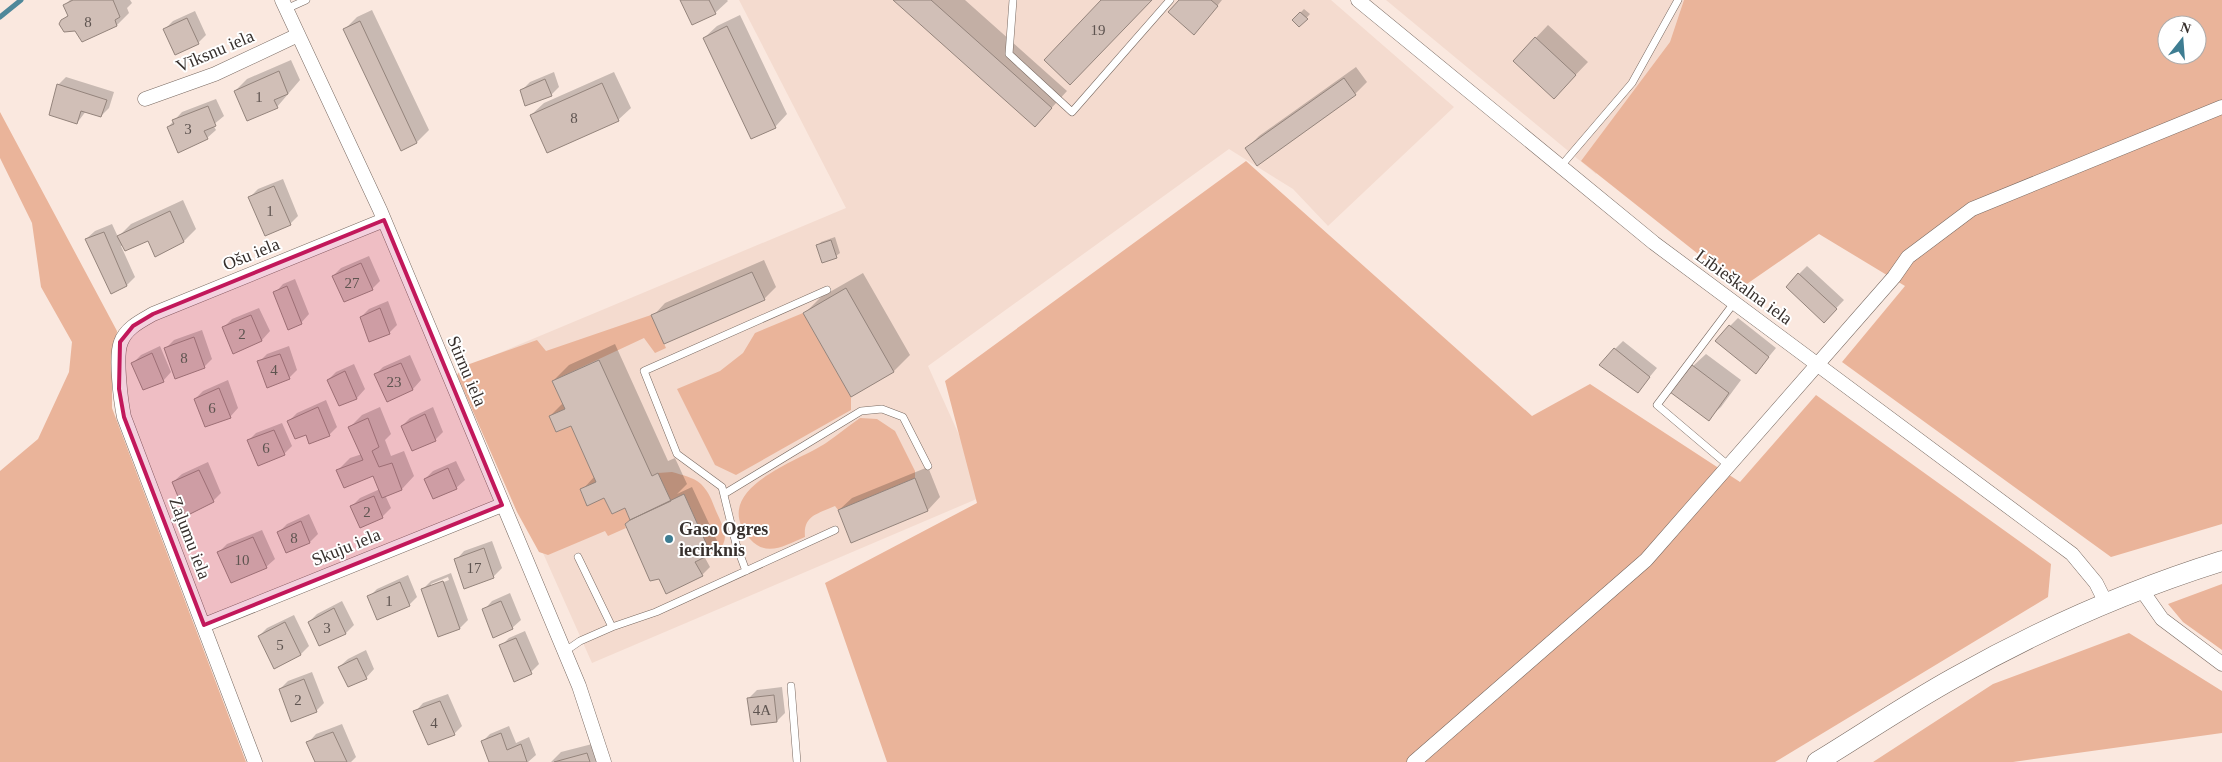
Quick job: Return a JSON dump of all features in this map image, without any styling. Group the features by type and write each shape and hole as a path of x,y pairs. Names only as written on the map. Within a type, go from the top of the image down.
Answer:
{"main road":[{"path":"1817,762 1953,678 2026,640 2106,603 2222,560"}],"street":[{"name":"Lībieškalna iela","path":"1358,0 1654,243 2072,554 2096,583 2106,603"},
{"name":"Stirnu iela","path":"284,5 384,220 579,686 604,762"},
{"name":"Vīksnu iela","path":"145,99 215,74 298,35"},
{"path":"1414,762 1646,560 1894,277 1908,257 1972,209 2222,107"},
{"name":"Ošu iela","path":"133,326 153,314 384,220"},
{"name":"Zaļumu iela","path":"133,326 120,342 119,389 124,417 255,762"},
{"name":"Skuju iela","path":"204,625 502,505"},
{"path":"2141,590 2162,619 2222,664"}],"lane":[{"path":"284,5 306,0"},
{"path":"1013,0 1009,54 1072,112 1170,0"},
{"path":"1560,166 1632,83 1678,0"},
{"path":"746,571 736,544 722,487 677,454 644,371 827,290"},
{"path":"1729,466 1656,405 1734,303"},
{"path":"724,494 861,411 882,409 903,417 928,466"},
{"path":"564,652 580,641 612,627 656,612 835,530"},
{"path":"578,556 612,627"},
{"path":"791,686 797,762"}],"highlighted area":[{"path":"384,220 502,505 204,625 124,417 119,389 120,342 133,326 153,314"}],"shaded area":[{"path":"739,0 1331,0 1454,107 1328,226 1293,189 1229,149 928,366 986,495 592,663 461,369 846,208"},
{"path":"1386,0 1710,0 1596,174"},
{"path":"1684,0 2222,0 2222,524 2111,557 1842,362 1905,286 1819,234 1741,288 1581,161 1670,42"},
{"path":"0,112 117,331 112,408 246,762 0,762 0,471 38,439 69,372 72,342 41,287 32,223 0,158"},
{"path":"1246,161 1532,416 1590,384 1740,482 1816,395 2051,564 2048,597 1775,762 887,762 825,583 977,503 945,381"},
{"path":"803,313 851,397 851,410 736,475 715,465 677,389 720,371 743,353 755,333"},
{"path":"651,315 666,348 655,353 644,338 552,381 565,409 549,416 556,432 571,426 596,482 580,490 587,505 604,498 612,514 625,508 630,520 625,524 626,528 608,536 605,531 548,555 539,552 517,512 457,375 464,366 537,340 546,351"},
{"path":"860,418 877,419 895,431 915,471 915,478 838,510 835,506 813,516 806,524 805,537 770,549 756,545 750,539 740,521 740,506 748,492 761,479 826,443"},
{"path":"672,472 687,476 698,482 704,487 710,497 725,535 722,545 711,554 684,494 671,501 658,473"},
{"path":"2222,584 2222,650 2183,622 2168,604"},
{"path":"2129,633 2222,691 2222,733 2013,762 1873,762 1993,684"}],"building":[{"path":"73,0 113,0 120,17 115,20 117,26 82,42 75,31 64,32 59,24 61,20 68,16 63,5"},
{"path":"680,0 709,0 716,14 692,25"},
{"path":"893,0 931,0 1052,108 1035,127"},
{"path":"1101,0 1152,0 1070,85 1044,60"},
{"path":"1179,0 1211,0 1218,6 1194,35 1168,12"},
{"path":"1300,12 1308,19 1299,27 1292,20"},
{"path":"187,18 199,44 175,55 163,29"},
{"path":"360,21 417,143 401,151 343,29"},
{"path":"727,26 776,128 751,139 703,38"},
{"path":"1535,37 1576,75 1554,99 1513,61"},
{"path":"279,71 288,94 274,100 278,108 247,121 234,91"},
{"path":"1344,78 1356,95 1257,166 1245,148"},
{"path":"545,79 552,96 525,106 520,90"},
{"path":"602,83 619,121 547,153 530,115"},
{"path":"57,84 107,100 101,117 81,111 77,124 49,115"},
{"path":"208,106 216,126 204,131 208,139 178,153 167,127 174,124 172,120"},
{"path":"274,186 291,225 265,236 248,197"},
{"path":"170,211 184,242 155,257 148,241 125,251 117,236"},
{"path":"104,232 127,286 111,294 85,239"},
{"path":"831,240 837,258 822,263 816,245"},
{"path":"361,263 373,290 344,302 332,276"},
{"path":"752,272 765,300 664,344 651,315"},
{"path":"1798,273 1837,309 1824,323 1786,287"},
{"path":"287,286 302,324 288,330 273,292"},
{"path":"846,288 894,372 851,397 803,313"},
{"path":"380,308 390,334 369,342 360,317"},
{"path":"251,315 262,341 233,354 222,327"},
{"path":"1729,325 1769,357 1756,374 1715,341"},
{"path":"194,337 205,368 175,379 164,348"},
{"path":"1614,348 1650,377 1638,393 1599,365"},
{"path":"152,353 164,382 143,390 131,363"},
{"path":"280,354 290,379 267,388 257,361"},
{"path":"599,360 652,476 658,473 671,501 630,520 625,508 612,514 604,498 587,506 580,489 596,482 571,426 556,432 549,416 565,409 552,381"},
{"path":"401,363 413,390 387,402 374,374"},
{"path":"1692,365 1729,393 1709,421 1670,392"},
{"path":"345,371 357,399 339,406 327,380"},
{"path":"219,388 231,418 205,427 194,399"},
{"path":"318,407 330,436 309,444 306,435 295,439 287,421"},
{"path":"425,414 436,441 412,451 401,426"},
{"path":"368,418 379,447 372,451 379,467 392,463 402,490 382,498 373,476 344,488 336,470 363,460 348,427"},
{"path":"274,430 285,455 258,466 247,440"},
{"path":"448,468 457,489 433,499 424,479"},
{"path":"199,470 214,502 186,516 172,482"},
{"path":"915,478 928,511 851,543 838,510"},
{"path":"684,494 711,554 695,562 703,576 666,594 659,579 650,581 625,524"},
{"path":"374,496 383,518 360,528 350,506"},
{"path":"301,521 310,543 286,553 277,532"},
{"path":"253,537 267,568 231,583 217,552"},
{"path":"484,548 494,578 464,589 454,559"},
{"path":"443,581 460,629 438,637 421,589"},
{"path":"400,582 410,606 377,620 367,596"},
{"path":"501,601 513,629 493,638 482,609"},
{"path":"334,608 346,634 319,646 308,622"},
{"path":"285,622 301,655 274,669 258,636"},
{"path":"516,638 532,674 514,682 499,645"},
{"path":"357,658 367,679 348,687 338,667"},
{"path":"304,679 317,712 291,722 279,689"},
{"path":"774,695 777,722 751,725 747,698"},
{"path":"440,701 455,735 428,745 413,711"},
{"path":"333,732 347,762 315,762 306,742"},
{"path":"501,733 507,750 521,744 527,762 489,762 481,741"},
{"path":"587,753 590,762 554,762"}],"waterway":[{"path":"0,17 21,0"}],"place":[{"name":"Gaso Ogres iecirknis","path":"669,539"}]}
